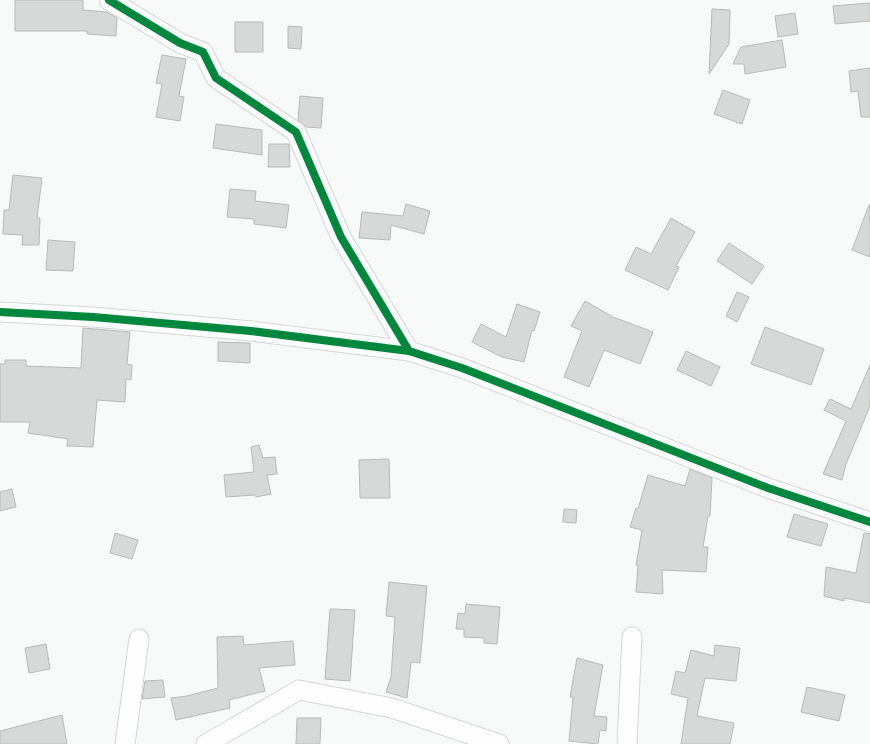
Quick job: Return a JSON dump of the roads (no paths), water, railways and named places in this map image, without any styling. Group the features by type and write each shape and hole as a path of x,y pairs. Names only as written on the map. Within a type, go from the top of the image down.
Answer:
{"street":[{"path":"109,0 180,43 203,52 216,78 296,132 341,237 410,350"},
{"path":"0,312 93,316 251,331 410,350 462,368 768,488 870,522"},
{"path":"627,744 632,637"},
{"path":"125,744 139,639"},
{"path":"206,744 299,690 392,708 459,738 499,744"}]}
